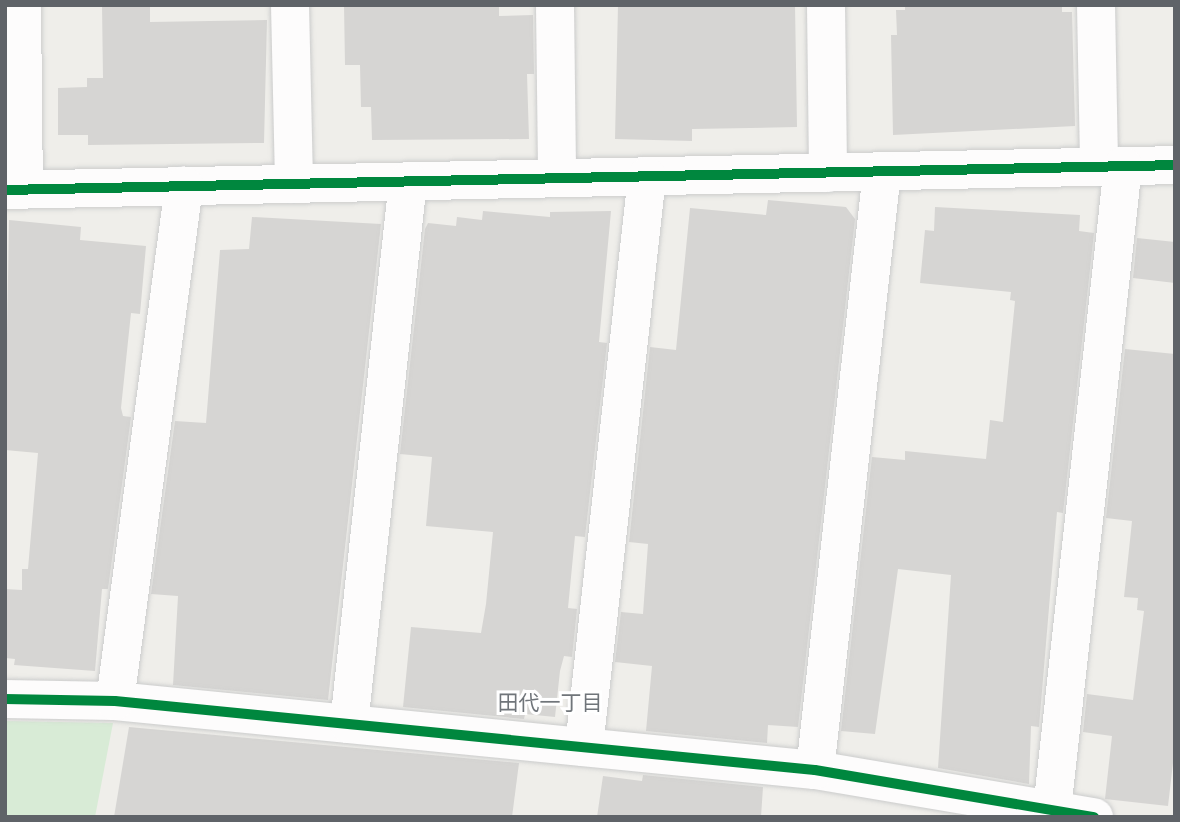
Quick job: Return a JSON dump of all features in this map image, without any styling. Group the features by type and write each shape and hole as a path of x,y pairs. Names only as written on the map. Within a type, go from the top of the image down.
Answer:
{"street":[{"path":"22,5 15,189 1175,165"},
{"path":"290,5 294,184"},
{"path":"555,5 557,178"},
{"path":"826,5 828,173"},
{"path":"1052,810 1111,166 1096,5"},
{"path":"816,770 882,172"},
{"path":"583,747 647,177"},
{"path":"349,724 408,181"},
{"path":"115,701 184,186"},
{"path":"5,699 115,701 816,770 1094,817"}],"green space":[{"path":"5,721 113,723 95,817 5,817"}],"building":[{"path":"102,5 150,5 150,22 267,20 264,143 88,145 88,135 58,135 58,88 87,87 87,78 103,78"},
{"path":"344,5 499,5 499,16 533,15 534,74 527,74 529,139 372,140 371,107 361,107 360,65 345,65"},
{"path":"618,5 795,5 797,127 692,129 692,141 615,139"},
{"path":"905,5 1062,5 1062,12 1072,12 1075,126 893,135 891,35 897,35 896,10 905,10"},
{"path":"768,200 846,207 855,219 798,727 768,725 767,743 646,731 652,666 615,662 621,612 643,614 648,544 629,542 650,347 676,350 690,208 766,215"},
{"path":"935,207 1080,215 1079,231 1094,233 1063,513 1057,512 1039,727 1031,726 1029,784 938,768 951,575 898,569 875,734 841,731 872,457 905,460 905,451 986,459 990,420 1003,422 1015,301 1010,300 1011,292 920,283 925,230 934,231"},
{"path":"483,211 550,217 550,212 611,211 599,342 607,343 585,537 575,536 568,608 577,609 572,657 564,656 555,717 525,714 524,719 403,707 411,627 481,633 486,604 493,532 426,526 432,457 400,454 425,229 428,223 456,226 457,217 482,220"},
{"path":"252,217 381,224 328,700 173,685 178,596 151,594 175,421 206,423 220,250 249,249"},
{"path":"9,220 81,227 80,240 146,246 140,314 131,313 121,408 123,416 131,417 108,589 102,589 95,671 14,665 15,659 5,658 5,589 22,590 22,569 28,569 38,453 5,450"},
{"path":"1137,238 1175,242 1175,283 1133,278"},
{"path":"1125,349 1175,354 1175,746 1168,806 1105,799 1112,736 1083,732 1087,694 1133,700 1144,611 1137,610 1138,598 1124,597 1132,521 1106,518"},
{"path":"129,727 519,763 512,817 114,817"},
{"path":"643,775 763,787 761,817 597,817 603,776 642,781"}],"cycle path":[{"path":"5,190 1175,165"},
{"path":"5,699 115,701 815,770 1094,817"}],"district":[{"name":"田代一丁目","path":"550,702"}]}
